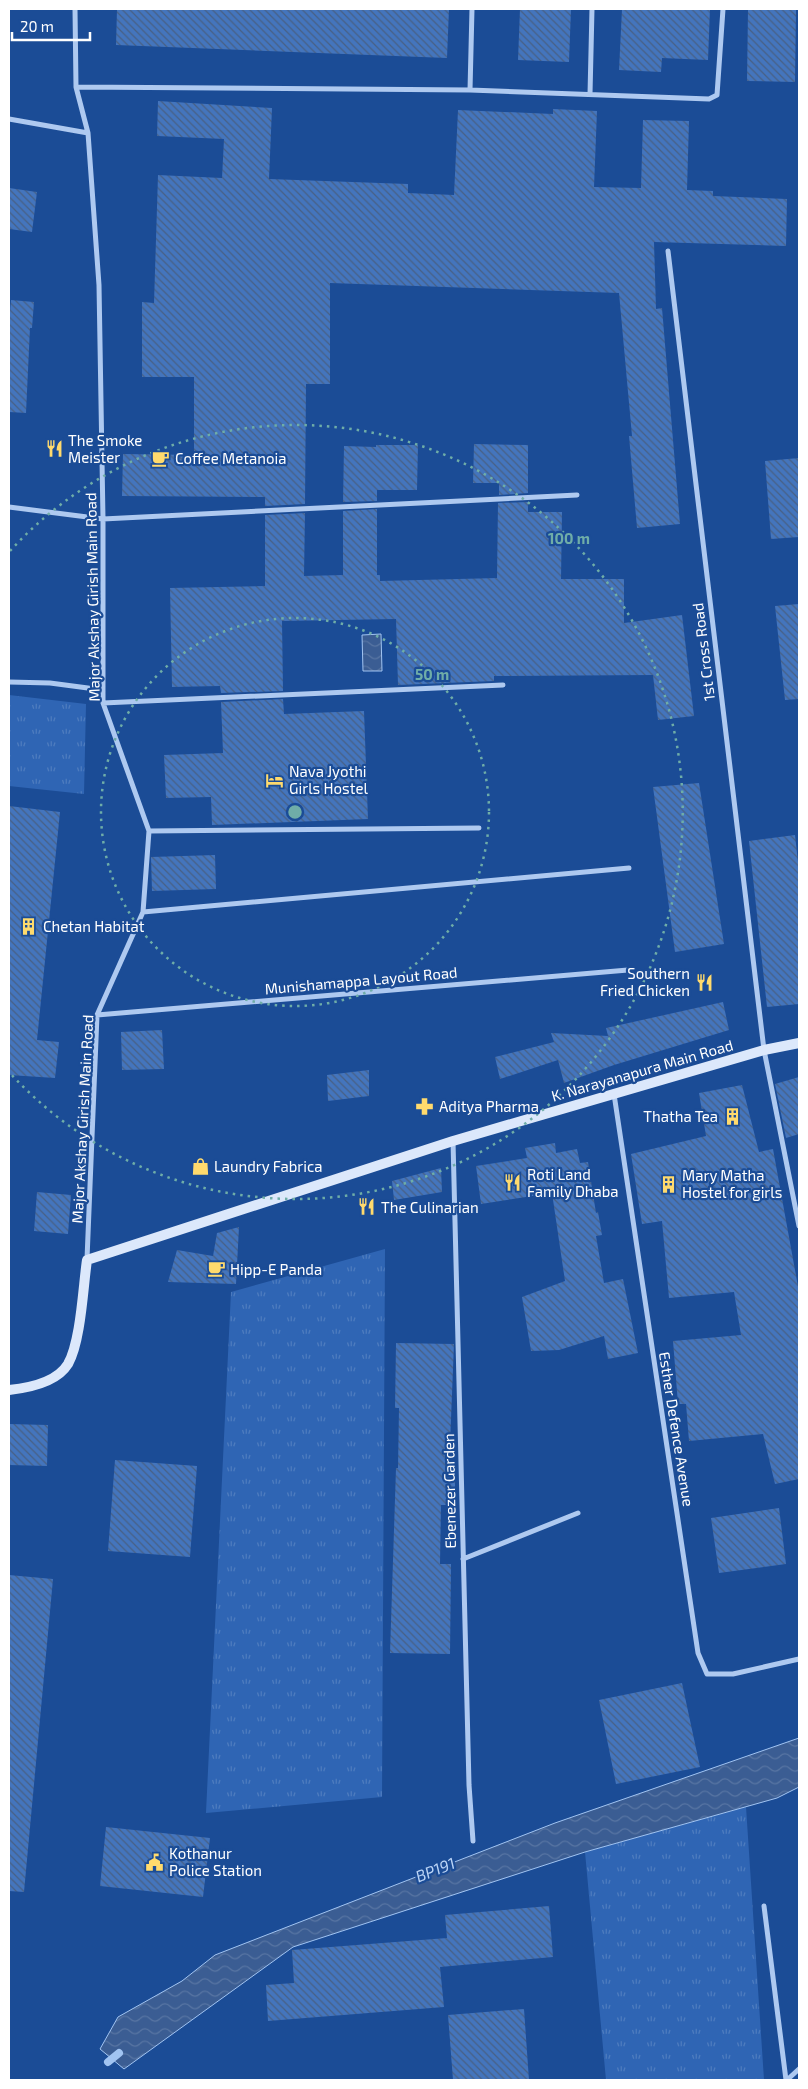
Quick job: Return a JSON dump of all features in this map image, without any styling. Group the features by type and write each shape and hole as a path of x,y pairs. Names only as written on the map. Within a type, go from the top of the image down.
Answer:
{"street":[{"name":"Major Akshay Girish Main Road","path":"76,9 76,87 88,133 99,284 103,519 103,703 148,831 143,912 97,1015 87,1260"},
{"path":"470,90 472,9"},
{"path":"590,94 592,9"},
{"path":"76,87 470,90 713,98 717,95 723,9"},
{"path":"9,119 88,133"},
{"name":"1st Cross Road","path":"668,251 764,1050 799,1226"},
{"path":"9,507 103,519 576,495"},
{"path":"9,682 50,683 103,690"},
{"path":"103,703 503,685"},
{"path":"148,831 479,828"},
{"path":"143,912 630,868"},
{"name":"Munishamappa Layout Road","path":"97,1015 628,970"},
{"name":"K. Narayanapura Main Road","path":"87,1260 453,1141 764,1050 799,1043"},
{"name":"Esther Defence Avenue","path":"614,1093 698,1653 707,1674 733,1674 799,1659"},
{"name":"Ebenezer Garden","path":"453,1141 469,1785 473,1841"},
{"path":"9,1390 27,1388 53,1377 67,1364 79,1318 87,1260"},
{"path":"464,1559 578,1513"},
{"path":"764,1906 787,2080"},
{"path":"787,2080 799,2069"}],"green space":[{"path":"9,695 86,704 84,794 9,786"},
{"path":"385,1249 382,1797 206,1813 231,1292"},
{"path":"746,1807 764,2080 606,2080 585,1852"}],"water":[{"path":"381,634 382,671 363,671 362,635"},
{"path":"799,1738 799,1787 777,1798 585,1852 293,1947 124,2069 100,2049 118,2017 182,1981 215,1955 555,1823"}],"building":[{"path":"117,9 449,9 447,58 116,45"},
{"path":"520,9 571,9 569,62 518,60"},
{"path":"622,9 710,9 708,60 662,58 661,72 619,70"},
{"path":"748,9 796,9 795,82 747,81"},
{"path":"158,101 272,108 269,179 408,184 408,193 454,195 458,110 553,114 553,109 597,111 594,187 641,188 643,120 689,121 687,190 713,191 713,196 787,199 786,246 654,242 656,309 662,308 680,524 637,528 629,436 632,436 619,293 330,283 330,384 306,384 305,504 265,506 265,497 122,496 123,454 194,455 194,377 142,377 142,302 154,303 158,175 222,178 224,139 157,136"},
{"path":"9,188 37,192 32,232 9,229"},
{"path":"11,300 34,302 32,328 30,328 26,413 9,412 9,323"},
{"path":"474,444 528,445 528,493 499,495 499,483 473,483"},
{"path":"376,445 418,445 417,490 377,490 377,501 343,502 344,446 376,447"},
{"path":"799,458 799,537 771,539 765,461"},
{"path":"528,502 528,512 562,512 561,579 624,579 624,623 682,615 694,716 658,720 653,675 494,676 494,681 398,685 396,619 282,621 283,691 221,693 220,686 172,687 170,588 265,586 265,515 305,513 304,576 343,575 343,511 377,509 377,575 380,575 380,581 497,578 498,503"},
{"path":"799,604 799,699 785,700 775,606"},
{"path":"283,699 284,714 364,711 368,819 212,825 211,797 166,798 164,755 223,753 221,702"},
{"path":"699,783 724,944 675,952 653,787"},
{"name":"Chetan Habitat","path":"9,806 60,812 37,1040 59,1042 55,1078 9,1075"},
{"path":"795,835 799,871 799,1004 767,1007 749,841"},
{"path":"215,855 216,889 152,891 151,857"},
{"path":"723,1002 729,1030 614,1065 564,1083 558,1060 500,1079 495,1057 554,1042 551,1033 608,1036 606,1028"},
{"path":"162,1030 164,1069 122,1070 121,1032"},
{"path":"369,1070 369,1096 328,1101 327,1075"},
{"path":"799,1077 799,1134 786,1138 775,1084"},
{"path":"742,1085 759,1152 773,1149 799,1292 799,1479 775,1484 763,1434 689,1441 686,1404 678,1404 673,1341 741,1335 734,1292 669,1298 662,1221 642,1224 631,1154 706,1136 699,1093"},
{"path":"555,1143 556,1153 577,1149 580,1163 588,1162 596,1213 598,1212 602,1235 596,1236 604,1283 623,1279 638,1353 608,1359 604,1336 559,1350 531,1351 522,1297 565,1281 552,1193 481,1204 476,1166 527,1158 525,1148"},
{"path":"441,1168 442,1192 394,1200 392,1181"},
{"path":"37,1192 71,1195 68,1234 34,1231"},
{"path":"239,1227 236,1284 168,1282 177,1250 213,1256 217,1233"},
{"path":"396,1343 454,1344 449,1469 455,1469 455,1505 441,1505 440,1564 451,1564 450,1654 390,1653 396,1468 398,1468 399,1408 395,1408"},
{"path":"9,1424 48,1425 47,1466 9,1465"},
{"path":"115,1460 197,1466 190,1557 108,1551"},
{"path":"779,1508 786,1564 719,1573 711,1518"},
{"path":"9,1575 53,1579 24,1892 9,1891"},
{"path":"682,1683 700,1767 616,1784 599,1700"},
{"name":"Kothanur Police Station","path":"106,1827 210,1838 203,1897 100,1886"},
{"path":"549,1906 553,1957 440,1967 444,2007 268,2021 266,1985 294,1983 292,1950 447,1938 445,1915"},
{"path":"524,2009 529,2080 453,2080 448,2015"}],"waterway":[{"name":"BP191","path":"108,2062 119,2053"}],"place":[{"name":"The Smoke Meister","path":"54,449"},
{"name":"Coffee Metanoia","path":"161,458"},
{"name":"Nava Jyothi Girls Hostel","path":"275,780"},
{"name":"Chetan Habitat","path":"29,926"},
{"name":"Southern Fried Chicken","path":"704,982"},
{"name":"Aditya Pharma","path":"425,1106"},
{"name":"Thatha Tea","path":"732,1116"},
{"name":"Laundry Fabrica","path":"200,1166"},
{"name":"Roti Land Family Dhaba","path":"513,1183"},
{"name":"Mary Matha Hostel for girls","path":"668,1184"},
{"name":"The Culinarian","path":"367,1207"},
{"name":"Hipp-E Panda","path":"216,1269"},
{"name":"Kothanur Police Station","path":"155,1862"}]}
